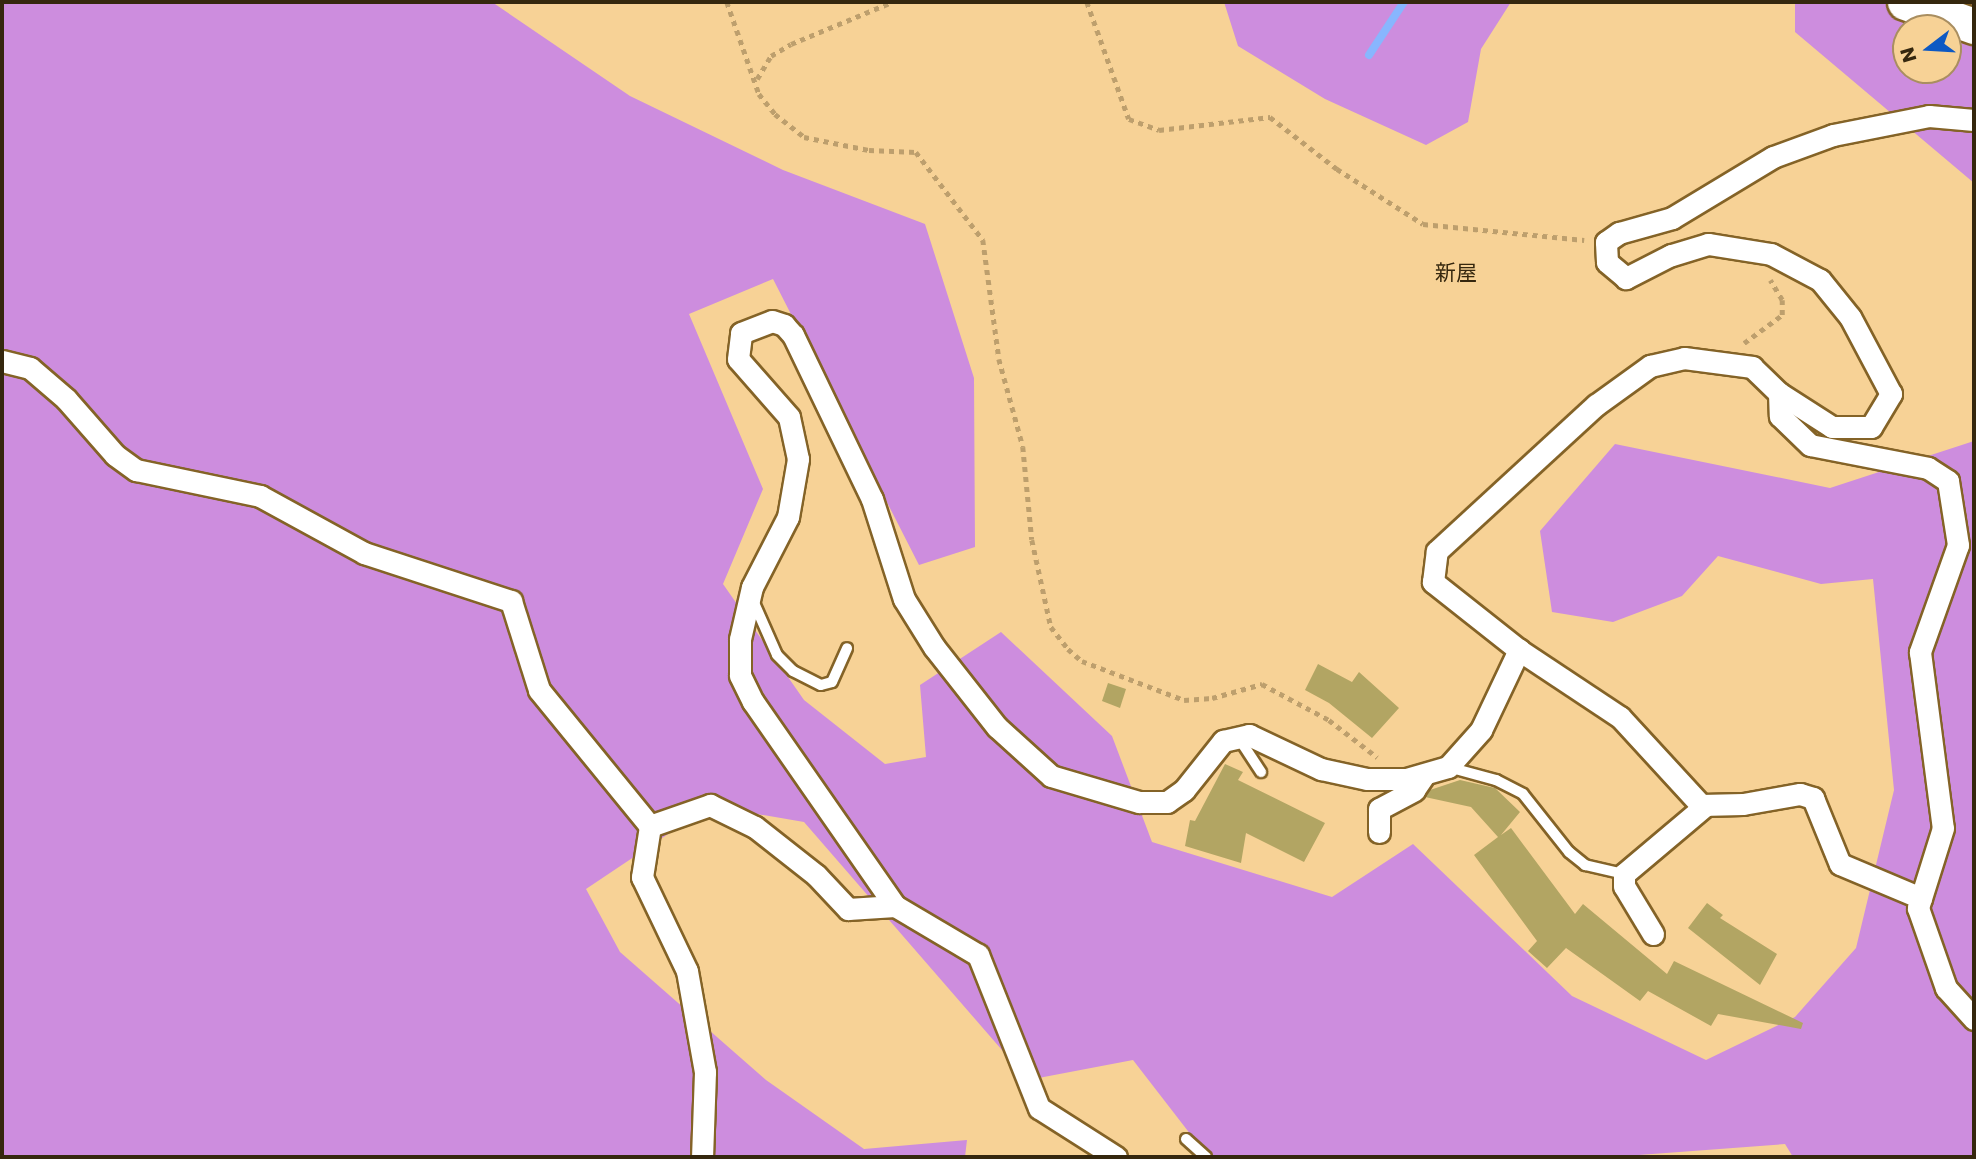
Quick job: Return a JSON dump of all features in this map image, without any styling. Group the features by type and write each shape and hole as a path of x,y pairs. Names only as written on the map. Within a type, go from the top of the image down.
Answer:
{"main road":[{"path":"1905,2 1974,26"}],"street":[{"path":"1706,805 1619,717 1518,650 1433,582 1437,551 1595,405 1650,366 1684,358 1752,367 1779,393 1832,427 1871,427 1891,394 1850,317 1820,280 1764,253 1708,244 1671,255 1626,278 1607,262 1606,242 1672,218 1773,157 1833,135 1929,116 1974,120"},
{"path":"1116,1157 1039,1108 978,955 895,906 753,702 740,674 740,639 750,594 788,517 798,459 789,417 738,359 741,333 772,321 784,325 793,335 846,439 910,608 934,647 997,727 1051,776 1139,802 1167,802 1184,790 1223,741 1249,735 1321,769 1367,779 1415,777 1448,766 1482,730 1518,650"},
{"path":"2,361 30,368 98,431 115,455 136,470 260,496 364,553 511,601 539,690 650,826 642,877 687,971 705,1072 702,1157"},
{"path":"1779,393 1780,416 1810,445 1928,468 1948,481 1958,545 1920,652 1943,828 1918,908 1946,988 1974,1019"},
{"path":"1379,832 1379,809 1414,790 1415,777"},
{"path":"1653,934 1624,886 1623,874 1706,805 1800,794 1812,798 1840,864 1921,898"},
{"path":"650,826 710,806 755,827 816,876 848,909 895,906"}],"lane":[{"path":"750,594 777,655 793,671 821,685 832,682 847,648"},
{"path":"1238,737 1261,772"},
{"path":"1448,766 1496,780 1523,794 1569,852 1585,864 1623,874"},
{"path":"1186,1139 1206,1157"}],"path":[{"path":"727,2 759,94 804,137 869,150 916,152 983,240 999,359 1023,447 1032,540 1051,627 1068,649 1082,662 1185,700 1212,698 1262,684 1329,720 1415,777"},
{"path":"759,94 757,76 771,56 892,2"},
{"path":"1087,2 1129,119 1159,130 1270,117 1337,169 1423,224 1606,242"},
{"path":"1721,361 1782,315 1782,300 1765,274 1764,253"}],"shaded area":[{"path":"2,2 492,2 630,96 783,170 925,224 974,378 975,547 919,565 773,279 689,314 763,489 723,584 804,700 885,764 926,757 920,685 1001,632 1112,736 1152,842 1332,897 1413,844 1572,996 1706,1060 1795,1017 1856,948 1894,790 1873,579 1821,584 1718,556 1682,596 1613,622 1552,612 1540,531 1615,444 1830,488 1974,441 1974,1157 1793,1157 1785,1144 1612,1157 1208,1157 1133,1060 1028,1080 804,822 710,806 586,889 620,952 766,1080 864,1149 967,1140 965,1157 2,1157"},
{"path":"1224,2 1511,2 1481,49 1468,122 1426,145 1325,99 1238,46"},
{"path":"1795,2 1974,2 1974,183 1795,32"}],"building":[{"path":"1318,664 1352,682 1359,672 1399,708 1372,738 1329,703 1305,690"},
{"path":"1108,683 1126,689 1120,708 1102,701"},
{"path":"1225,764 1243,772 1238,780 1325,823 1304,862 1246,833 1241,863 1185,846 1190,820 1195,821"},
{"path":"1460,780 1495,788 1520,812 1501,835 1511,828 1575,914 1583,904 1667,974 1674,961 1803,1023 1801,1029 1718,1014 1711,1026 1648,991 1640,1001 1566,948 1547,968 1528,951 1537,941 1474,855 1498,837 1471,807 1425,797 1430,790"},
{"path":"1707,903 1723,915 1720,918 1777,954 1760,985 1688,928"}],"waterway":[{"path":"1369,55 1404,2"}],"district":[{"name":"新屋","path":"1456,273"}]}
